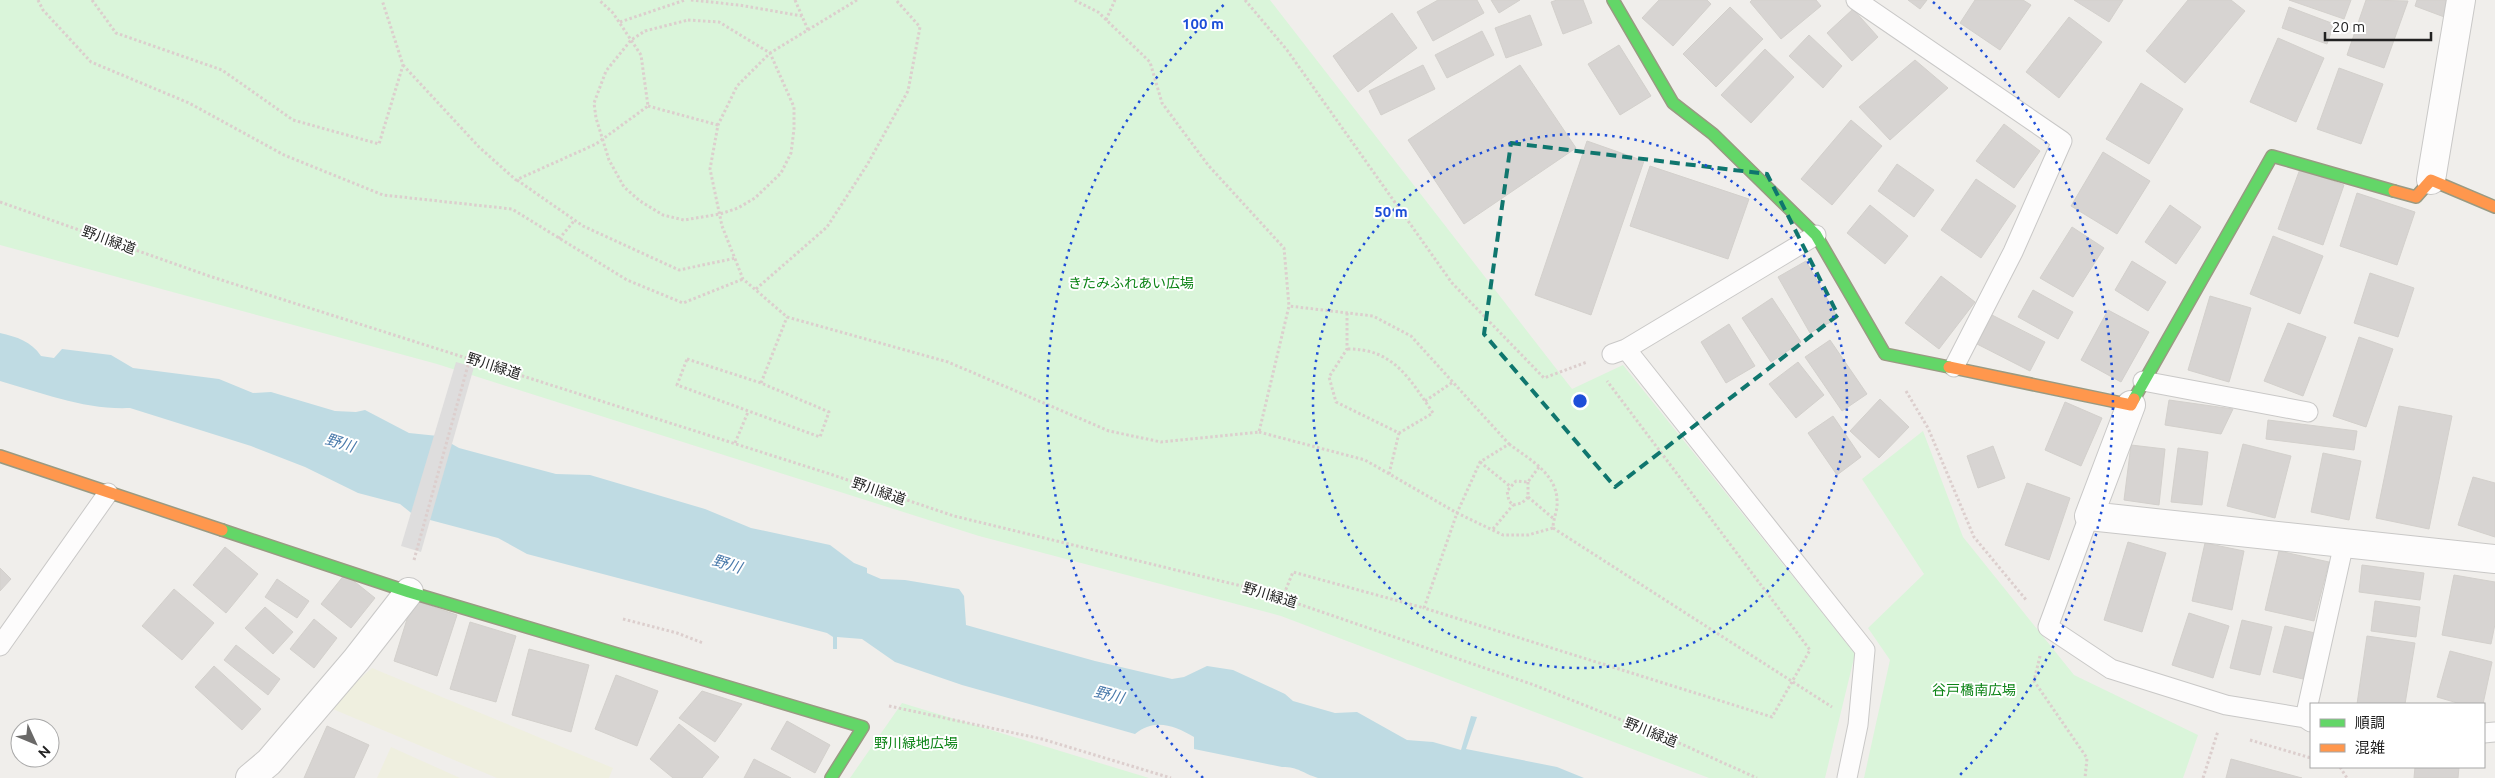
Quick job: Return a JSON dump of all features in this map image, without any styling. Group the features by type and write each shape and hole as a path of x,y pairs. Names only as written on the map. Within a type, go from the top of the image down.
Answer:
{"street":[{"path":"1613,0 1673,103 1713,134 1816,235 1885,354 2131,405"},
{"path":"2461,0 2431,180 2416,197 2272,156 2143,381 2131,405 2090,516 2495,560"},
{"path":"2431,180 2495,207"},
{"path":"0,456 108,493 410,580 864,727 831,778"},
{"path":"250,778 269,762 356,660 410,580"}],"lane":[{"path":"1856,0 2062,141 2012,252 1954,368"},
{"path":"1816,235 1619,351 1865,650 1858,724 1847,778"},
{"path":"2143,381 2308,412"},
{"path":"0,646 108,493"},
{"path":"2090,516 2048,626 2111,669 2226,705 2308,720"},
{"path":"2311,703 2344,543"}],"path":[{"path":"38,0 43,10 90,62 189,103 284,155 383,195 512,210 627,280 683,303 743,280"},
{"path":"92,0 116,33 222,70 294,120 379,144 403,65"},
{"path":"382,0 403,65 479,147 516,180 574,221 679,270 736,258"},
{"path":"599,0 620,22 641,55 648,106"},
{"path":"620,22 684,0"},
{"path":"691,0 739,5 802,16"},
{"path":"795,0 808,30"},
{"path":"857,0 770,53 737,86 718,125 710,169 722,226 743,280 787,317 948,362 1109,431 1161,442 1259,432 1365,460 1458,513 1504,535 1528,535 1553,528 1803,689"},
{"path":"756,289 827,227 868,165 908,91 920,27 896,0"},
{"path":"1074,0 1098,12 1150,62 1162,103 1208,165 1284,248 1289,306 1259,432"},
{"path":"1106,20 1115,0"},
{"path":"1245,0 1287,50 1452,284 1544,378 1619,351"},
{"path":"688,20 719,22 770,53 794,107 791,153 781,173 755,198 738,208 720,214 684,220 663,215 640,201 624,187 609,160 602,140 594,103 606,71 631,40 645,31 688,20"},
{"path":"516,180 602,140 648,106"},
{"path":"648,106 718,125"},
{"name":"野川緑道","path":"0,202 210,276 736,443 954,516 1248,588 1282,599 1534,685 1678,743 1757,778"},
{"path":"559,238 574,221"},
{"path":"1289,306 1373,316 1411,336 1509,444 1540,467 1553,482 1558,502 1553,528"},
{"path":"1347,313 1347,349 1329,377 1336,402 1399,433"},
{"path":"761,383 787,317"},
{"path":"1347,349 1366,349 1389,360 1410,378 1433,413 1399,433 1389,474"},
{"path":"410,580 470,358"},
{"path":"687,358 761,383 829,412 820,437 677,385 687,358"},
{"path":"1282,599 1293,572 1424,608 1772,716 1810,650 1592,360"},
{"path":"1425,401 1452,382"},
{"path":"736,443 748,412"},
{"path":"1424,608 1458,513 1480,462 1509,444"},
{"path":"1480,462 1510,487"},
{"path":"1493,530 1513,504 1522,503 1528,497 1528,482 1540,467"},
{"path":"1513,504 1507,491 1516,481 1528,482"},
{"path":"1528,497 1554,519"},
{"path":"2048,626 2034,681 2087,758 2085,778"},
{"path":"2203,778 2226,705"}],"highlighted area":[{"path":"1511,143 1767,174 1838,315 1615,487 1484,334"}],"green space":[{"name":"きたみふれあい広場","path":"0,0 1270,0 1572,389 1623,365 1855,654 1825,778 1709,778 1281,616 979,536 437,364 0,245"},
{"name":"谷戸橋南広場","path":"1923,431 1963,537 2074,675 2198,735 2183,778 1864,778 1890,660 1868,628 1924,574 1862,479"},
{"path":"372,668 613,768 609,778 497,778 328,707"},
{"name":"野川緑地広場","path":"902,703 1149,778 850,778"},
{"path":"391,747 460,778 377,778"}],"water":[{"name":"野川","path":"0,333 23,340 41,356 54,358 62,349 111,355 133,368 219,379 253,393 271,392 335,411 356,412 365,410 409,433 438,436 459,448 556,474 590,475 705,509 751,528 830,545 854,563 867,568 867,573 881,579 905,580 959,589 964,596 966,625 1095,661 1172,679 1184,677 1207,666 1233,670 1285,694 1293,701 1335,713 1357,712 1407,740 1433,742 1461,750 1471,716 1477,717 1466,749 1557,767 1584,778 1318,778 1293,768 1194,749 1194,737 1179,729 1164,725 1149,726 1135,734 962,685 895,662 862,639 837,637 837,649 833,649 833,637 827,633 527,554 498,538 415,516 400,504 358,493 305,467 251,446 130,408 80,404 0,381"}],"pier":[{"path":"456,362 474,367 421,552 401,546"}],"building":[{"path":"1438,0 1477,0 1484,13 1433,41 1417,12"},
{"path":"1491,0 1520,0 1499,13"},
{"path":"1557,0 1583,0 1592,23 1563,34 1551,2"},
{"path":"1659,0 1707,0 1711,4 1673,46 1642,18"},
{"path":"1752,0 1816,0 1821,6 1781,39 1750,2"},
{"path":"1908,0 1927,0 1920,9"},
{"path":"1975,0 2023,0 2031,5 2000,50 1960,23"},
{"path":"2074,0 2123,0 2109,22"},
{"path":"2188,0 2231,0 2245,11 2185,83 2146,51"},
{"path":"2289,0 2351,0 2344,19"},
{"path":"2366,0 2408,1 2384,68 2347,55"},
{"path":"2417,0 2454,0 2447,18 2415,6"},
{"path":"1730,7 1763,39 1716,87 1683,54"},
{"path":"2289,7 2334,24 2327,44 2282,28"},
{"path":"1853,9 1878,37 1852,61 1827,33"},
{"path":"1392,13 1417,48 1358,92 1333,56"},
{"path":"1530,15 1542,45 1506,58 1495,28"},
{"path":"2069,17 2102,42 2059,98 2026,72"},
{"path":"1482,31 1494,55 1447,78 1435,55"},
{"path":"1809,35 1842,66 1823,88 1789,56"},
{"path":"2278,38 2324,58 2296,122 2250,102"},
{"path":"1619,45 1651,96 1620,115 1588,64"},
{"path":"1765,49 1794,77 1751,123 1721,95"},
{"path":"1915,60 1948,88 1890,140 1859,107"},
{"path":"1423,65 1435,89 1381,115 1369,91"},
{"path":"1520,65 1576,148 1464,224 1408,140"},
{"path":"2339,68 2383,84 2361,144 2317,129"},
{"path":"2141,83 2183,109 2149,164 2106,139"},
{"path":"1851,120 1882,146 1832,205 1801,179"},
{"path":"2004,124 2040,151 2014,188 1976,161"},
{"path":"1587,141 1644,161 1591,315 1535,295"},
{"path":"2103,152 2150,181 2117,234 2071,206"},
{"path":"1897,164 1934,190 1914,217 1878,191"},
{"path":"1650,166 1749,199 1728,259 1630,226"},
{"path":"2300,169 2344,185 2323,245 2278,229"},
{"path":"1976,179 2016,206 1981,258 1941,230"},
{"path":"2357,193 2415,212 2397,265 2340,246"},
{"path":"1870,205 1908,236 1885,264 1847,233"},
{"path":"2170,205 2201,227 2176,264 2145,242"},
{"path":"2072,227 2104,248 2073,297 2040,278"},
{"path":"2273,236 2323,256 2300,314 2250,294"},
{"path":"1806,261 1838,318 1810,333 1778,277"},
{"path":"2132,261 2166,282 2148,311 2115,290"},
{"path":"2370,273 2414,288 2398,337 2354,323"},
{"path":"1941,276 1975,302 1939,349 1905,323"},
{"path":"2033,290 2073,312 2058,339 2018,317"},
{"path":"2210,296 2251,308 2229,382 2188,370"},
{"path":"1772,298 1801,342 1771,362 1742,318"},
{"path":"2108,310 2149,332 2121,382 2081,360"},
{"path":"1992,315 2045,342 2030,371 1977,344"},
{"path":"2288,323 2326,337 2303,396 2264,381"},
{"path":"1729,324 1755,366 1726,383 1701,342"},
{"path":"2359,337 2393,349 2366,427 2333,416"},
{"path":"1830,340 1867,394 1842,411 1805,357"},
{"path":"1798,362 1824,395 1796,418 1769,384"},
{"path":"1880,399 1909,427 1879,458 1850,431"},
{"path":"2169,400 2233,409 2221,434 2165,425"},
{"path":"2065,402 2102,418 2081,466 2045,450"},
{"path":"2399,406 2452,416 2429,529 2376,518"},
{"path":"1833,416 1861,457 1837,475 1808,433"},
{"path":"2268,420 2357,431 2354,450 2266,439"},
{"path":"2243,444 2291,456 2275,518 2227,506"},
{"path":"2131,445 2165,449 2159,505 2124,500"},
{"path":"1993,446 2005,478 1978,488 1967,456"},
{"path":"2178,448 2208,452 2202,505 2171,502"},
{"path":"2323,453 2361,461 2349,520 2311,512"},
{"path":"2473,477 2495,483 2495,537 2458,525"},
{"path":"2027,483 2070,498 2049,560 2005,545"},
{"path":"2128,542 2166,553 2142,632 2104,620"},
{"path":"2205,543 2244,551 2232,610 2192,601"},
{"path":"225,547 258,574 226,613 193,585"},
{"path":"2279,551 2329,562 2314,621 2265,610"},
{"path":"2362,565 2424,573 2420,600 2359,592"},
{"path":"0,568 11,579 0,591"},
{"path":"345,574 375,598 351,628 321,604"},
{"path":"2454,575 2495,582 2495,624 2491,644 2442,635"},
{"path":"277,579 309,601 297,618 265,597"},
{"path":"174,589 214,623 182,660 142,626"},
{"path":"413,600 457,615 437,676 394,661"},
{"path":"2375,601 2420,607 2416,637 2371,631"},
{"path":"265,607 293,632 273,654 245,628"},
{"path":"2189,613 2229,626 2213,678 2172,665"},
{"path":"314,619 337,638 314,668 290,649"},
{"path":"2242,620 2272,627 2260,675 2230,668"},
{"path":"470,622 516,636 496,702 450,689"},
{"path":"2285,626 2315,633 2303,679 2273,672"},
{"path":"2367,636 2415,643 2405,703 2357,703"},
{"path":"236,645 280,679 268,695 224,660"},
{"path":"529,649 589,665 571,732 512,715"},
{"path":"2450,651 2492,662 2483,703 2458,703 2437,697"},
{"path":"214,666 261,709 242,730 195,687"},
{"path":"616,675 658,691 637,746 595,729"},
{"path":"702,691 742,704 715,742 679,718"},
{"path":"787,721 830,745 815,773 771,749"},
{"path":"679,724 719,757 702,778 673,778 650,759"},
{"path":"327,726 369,745 354,778 304,778"},
{"path":"754,759 791,778 744,778"},
{"path":"2231,759 2302,778 2226,778"},
{"path":"2415,768 2459,768 2458,778 2414,778"}],"traffic: fast":[{"path":"1613,0 1673,103 1713,134 1816,235 1885,354 1949,367"},
{"path":"2134,399 2272,156 2394,191"},
{"path":"222,530 409,592 863,727 831,778"}],"traffic: slow":[{"path":"2394,191 2416,197 2431,180 2495,207"},
{"path":"1949,367 2131,405 2134,399"},
{"path":"0,456 222,530"}]}
